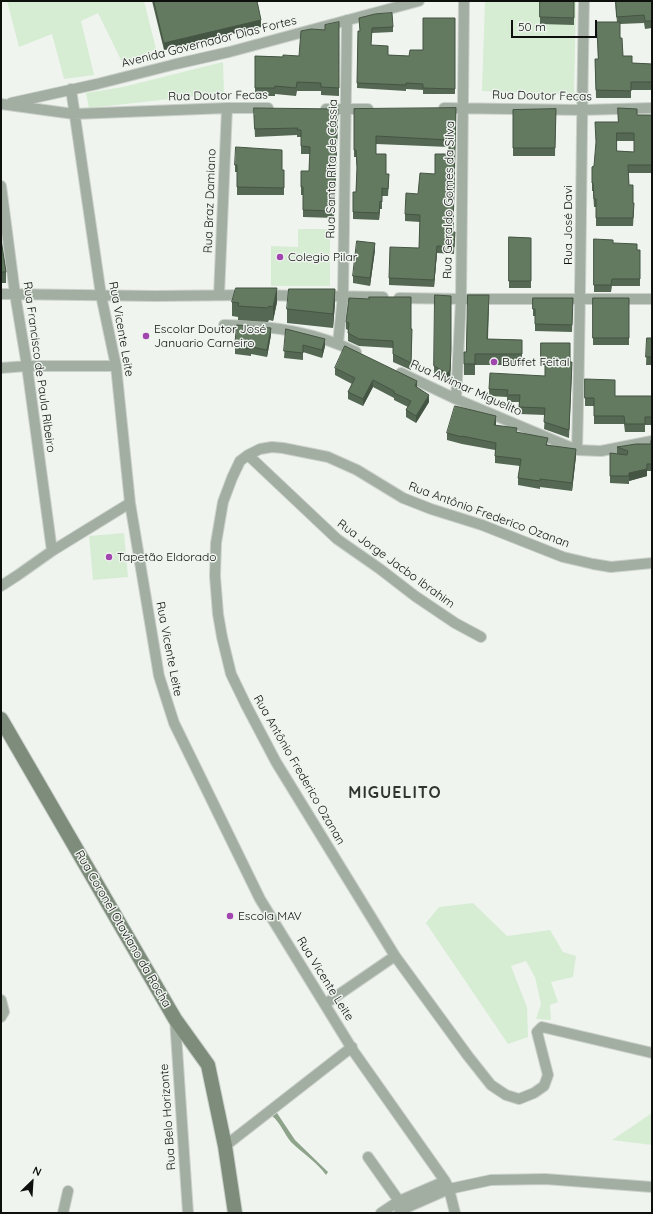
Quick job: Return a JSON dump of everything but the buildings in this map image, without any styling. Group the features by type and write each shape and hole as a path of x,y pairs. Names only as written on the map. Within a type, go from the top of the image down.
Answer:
{"street":[{"name":"Avenida Governador Dias Fortes","path":"3,104 97,84 229,52 419,1"},
{"name":"Rua Geraldo Gomes da Silva","path":"456,399 461,299 464,1"},
{"name":"Rua José Davi","path":"577,450 581,299 584,1"},
{"name":"Rua Santa Rita de Cássia","path":"338,343 343,296 347,20"},
{"name":"Rua Vicente Leite","path":"72,89 74,114 101,295 116,366 130,503 159,676 174,724 260,899 352,1047 447,1185 455,1213"},
{"name":"Rua Doutor Fecas","path":"3,104 74,114 227,108 274,108"},
{"name":"Rua Braz Damiano","path":"219,295 227,108"},
{"name":"Rua Doutor Fecas","path":"431,108 582,110 652,108"},
{"path":"314,109 377,109"},
{"name":"Rua Francisco de Paula Ribeiro","path":"1,186 52,551"},
{"path":"1,294 343,296 461,299 652,299"},
{"path":"224,325 289,330 338,343 367,357"},
{"path":"1,368 27,366 116,366"},
{"name":"Rua Alvimar Miguelito","path":"394,370 456,399 577,450 601,451 652,441"},
{"name":"Rua Antônio Frederico Ozanan","path":"652,563 611,567 563,557 482,525 431,509 403,498 357,470 328,457 272,447 260,449 240,461 232,478 223,502 216,543 215,576 218,614 231,674 276,762 395,956 468,1056 492,1085 506,1095 519,1099 534,1093 544,1086 548,1075 537,1032 542,1027 652,1053"},
{"name":"Rua Jorge Jacbo Ibrahim","path":"248,455 337,539 415,596 455,623 481,637"},
{"path":"1,586 18,576 52,551 130,503"},
{"name":"Rua Coronel Otaviano da Rocha","path":"1,719 175,1019 208,1065 225,1146 235,1213"},
{"path":"325,1004 395,956"},
{"path":"1,1000 4,1012 1,1017"},
{"name":"Rua Belo Horizonte","path":"175,1019 188,1213"},
{"path":"225,1146 352,1047"},
{"path":"368,1157 399,1201"},
{"path":"381,1213 399,1201 447,1185 491,1180 545,1179 652,1187"},
{"path":"399,1213 447,1185"},
{"path":"63,1213 68,1190"}],"shaded area":[{"path":"7,1 144,1 156,49 123,64 98,13 81,21 94,75 64,79 52,34 19,47"},
{"path":"485,1 576,1 574,95 482,91"},
{"path":"223,62 224,93 89,108 86,93 123,87"},
{"path":"298,229 330,229 330,286 271,286 271,246 298,247"},
{"name":"Tapetão Eldorado","path":"124,533 128,577 93,580 89,536"},
{"path":"473,903 507,936 550,930 563,952 576,956 573,977 551,982 558,1002 550,1005 551,1020 536,1019 541,1004 535,977 526,961 511,966 527,1007 528,1037 508,1044 426,923 439,907"},
{"path":"275,1110 295,1140 328,1172 326,1175 291,1142 278,1122 272,1116 272,1112"},
{"path":"652,1113 652,1145 612,1140"}],"place":[{"name":"Colegio Pilar","path":"280,257"},
{"name":"Escolar Doutor José Januario Carneiro","path":"146,336"},
{"name":"Buffet Feital","path":"494,362"},
{"name":"Tapetão Eldorado","path":"109,557"},
{"name":"Escola MAV","path":"230,916"}],"district":[{"name":"MIGUELITO","path":"395,793"}]}
